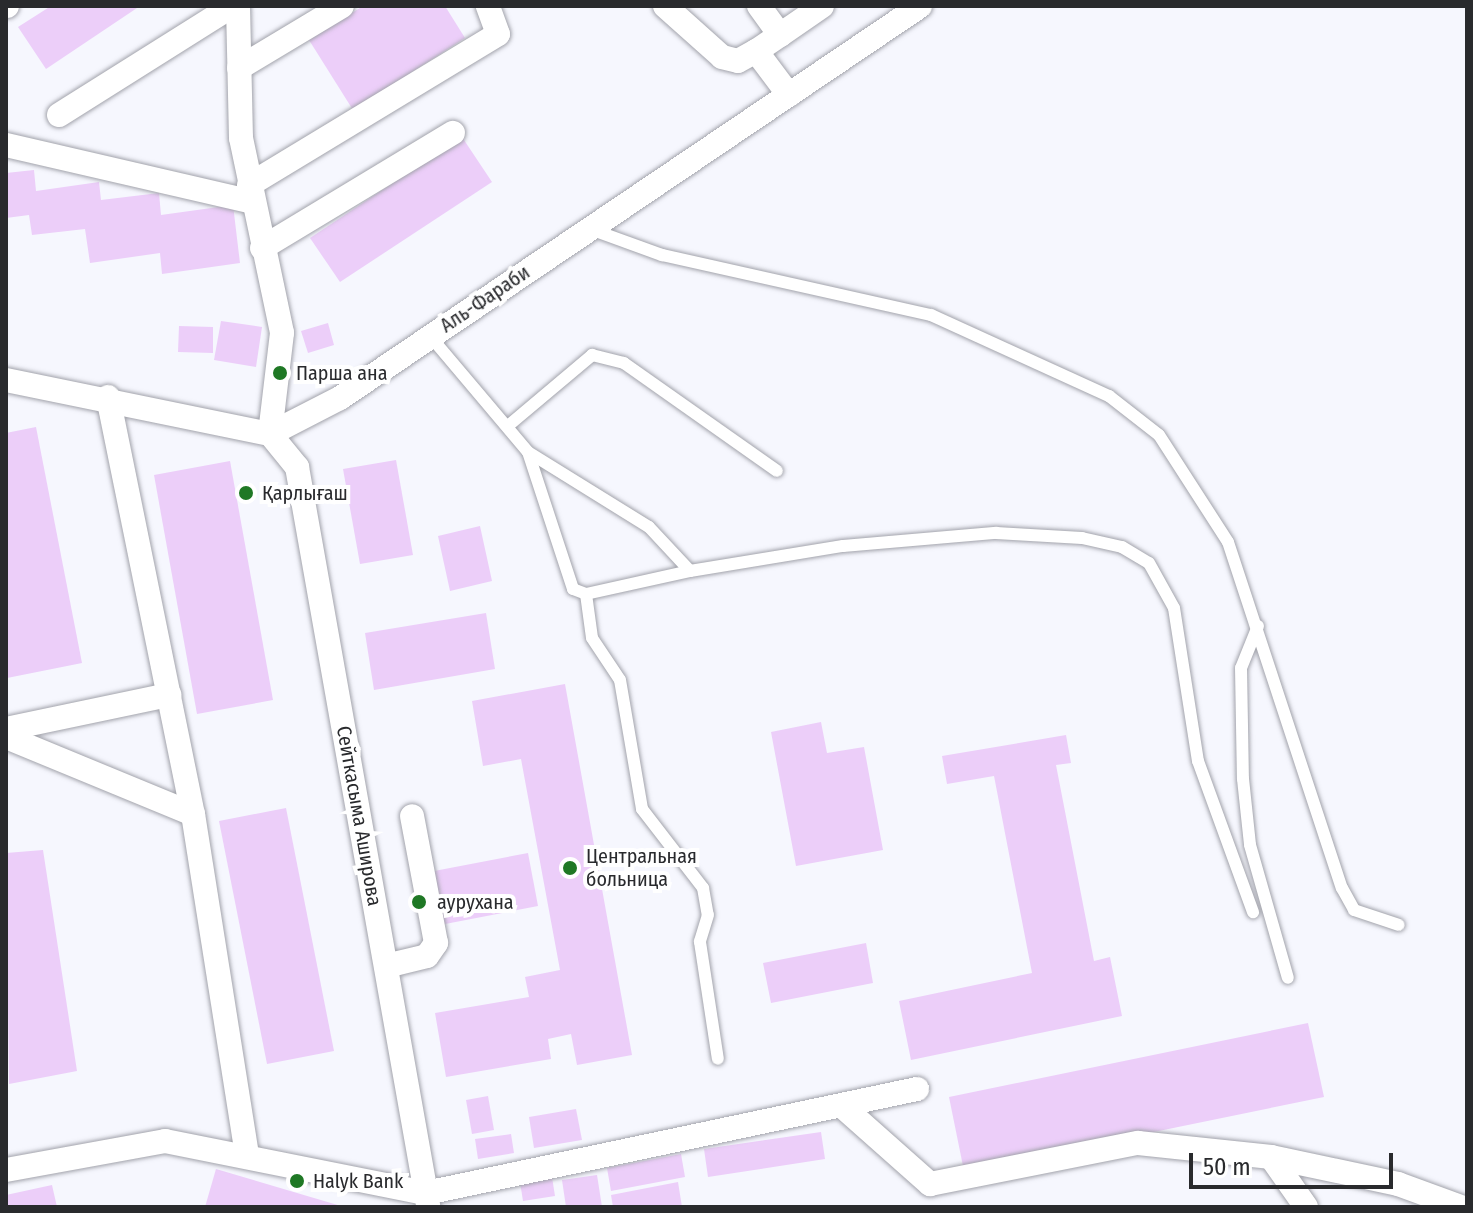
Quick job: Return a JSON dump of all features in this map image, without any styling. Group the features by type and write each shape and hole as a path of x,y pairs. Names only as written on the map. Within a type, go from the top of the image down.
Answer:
{"street":[{"path":"6,380 108,397 270,434 282,333 251,193 235,6 59,115"},
{"path":"239,68 342,6"},
{"path":"6,145 251,193 498,34 488,6"},
{"path":"665,6 722,57 738,61 822,6"},
{"path":"759,6 780,35"},
{"name":"Аль-Фараби","path":"270,434 340,398 920,6"},
{"path":"756,51 789,95"},
{"path":"262,248 453,133"},
{"path":"108,397 193,814 247,1155"},
{"name":"Сейткасыма Аширова","path":"270,434 297,467 427,1200"},
{"path":"6,729 169,695"},
{"path":"6,737 193,814"},
{"path":"386,966 427,956 436,943 412,816"},
{"path":"6,1170 165,1141 247,1155 427,1200 917,1089"},
{"path":"842,1106 930,1184 1138,1143 1271,1157 1398,1184 1461,1207"},
{"path":"1271,1157 1306,1207"}],"lane":[{"path":"590,229 662,255 931,315 1109,396 1159,435 1228,542 1342,888 1354,910 1399,925"},
{"path":"430,336 509,425 528,452 564,573 586,594 592,638 620,680 642,809 703,888 708,915 700,942 718,1059"},
{"path":"509,425 592,355 624,363 777,471"},
{"path":"528,452 649,527 690,571"},
{"path":"586,594 690,571 843,546 996,533 1122,547 1161,575 1174,608 1198,761 1253,912"},
{"path":"1258,626 1241,668 1243,779 1250,845 1288,978"}],"building":[{"path":"51,6 140,6 46,69 18,27"},
{"path":"363,6 445,6 465,38 353,110 309,40"},
{"path":"462,137 492,182 340,282 310,238"},
{"path":"34,170 36,191 99,182 101,200 159,193 161,215 233,205 240,263 162,274 160,253 90,263 85,229 32,235 29,215 6,218 6,173"},
{"path":"221,321 262,327 256,367 214,360"},
{"path":"328,323 334,345 308,353 301,331"},
{"path":"179,326 213,327 213,353 178,352"},
{"path":"36,427 82,663 7,678 6,433"},
{"path":"396,460 413,555 360,564 343,469"},
{"path":"230,461 273,700 197,714 154,475"},
{"path":"480,526 492,581 450,591 438,536"},
{"path":"486,613 495,669 374,690 365,633"},
{"name":"Центральная больница","path":"565,684 632,1055 577,1065 571,1034 548,1039 551,1059 446,1077 435,1013 529,997 525,977 560,970 521,759 483,766 472,701"},
{"path":"821,722 827,753 864,747 883,850 796,866 771,732"},
{"path":"1066,735 1071,763 1056,765 1094,961 1110,957 1122,1016 911,1060 899,1001 1032,973 994,776 947,784 942,756"},
{"path":"286,808 334,1051 267,1064 219,821"},
{"path":"43,850 77,1071 9,1084 6,853"},
{"path":"528,853 538,906 440,925 429,872"},
{"path":"866,943 873,983 771,1003 763,963"},
{"path":"1308,1023 1324,1097 964,1171 949,1097"},
{"path":"488,1096 494,1130 472,1134 466,1100"},
{"path":"576,1109 582,1140 534,1148 529,1117"},
{"path":"821,1132 825,1159 708,1177 704,1149"},
{"path":"511,1134 514,1153 478,1159 475,1139"},
{"path":"681,1154 685,1177 611,1191 607,1168"},
{"path":"216,1169 341,1206 341,1207 205,1207"},
{"path":"551,1171 555,1196 523,1201 519,1176"},
{"path":"597,1175 602,1207 566,1207 562,1180"},
{"path":"678,1182 682,1207 613,1207 611,1195"},
{"path":"52,1185 57,1207 6,1207 6,1195"}],"place":[{"name":"Парша ана","path":"280,373"},
{"name":"Қарлығаш","path":"246,493"},
{"name":"Центральная больница","path":"570,868"},
{"name":"аурухана","path":"419,902"},
{"name":"Halyk Bank","path":"297,1181"}]}
